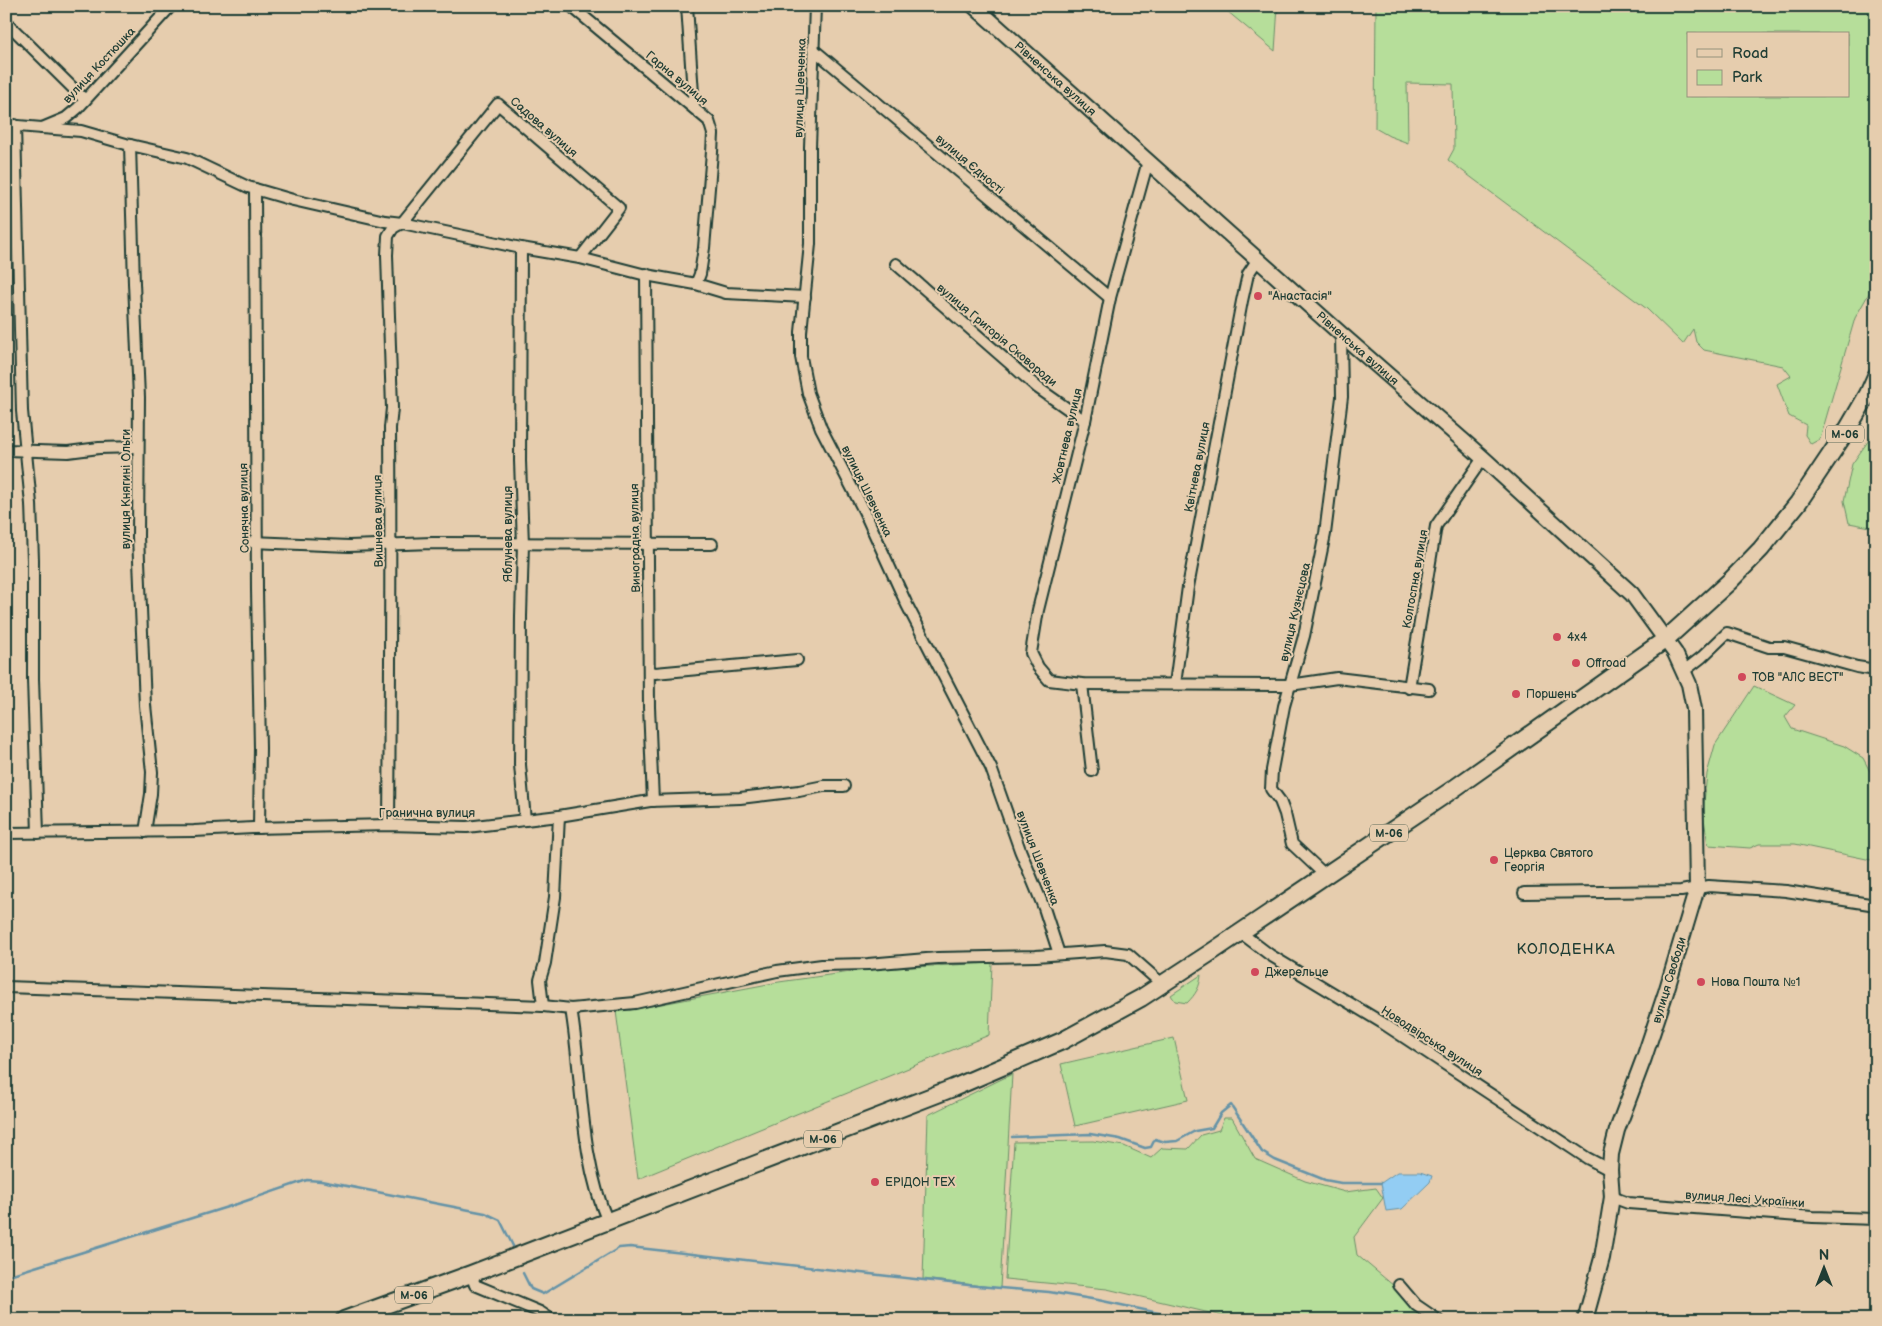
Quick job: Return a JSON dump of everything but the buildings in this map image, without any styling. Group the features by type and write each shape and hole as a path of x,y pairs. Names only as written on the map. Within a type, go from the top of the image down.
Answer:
{"highway":[{"name":"М-06","path":"344,1320 608,1222 954,1088 1031,1056 1092,1025 1162,984 1241,933 1452,790 1666,639 1730,581 1761,549 1798,503 1848,430 1876,376"}],"main road":[{"name":"Рівненська вулиця","path":"974,6 1341,334 1484,458 1632,594 1666,639"},
{"name":"вулиця Свободи","path":"1585,1320 1602,1258 1612,1197 1611,1154 1617,1130 1666,992 1697,888 1694,709 1692,694 1684,671 1666,639"}],"street":[{"name":"вулиця Костюшка","path":"11,125 42,128 66,118 171,6"},
{"name":"Гарна вулиця","path":"571,6 709,121 713,134 704,248 700,274 696,284"},
{"path":"687,6 694,108"},
{"name":"вулиця Шевченка","path":"815,6 810,146 810,244 801,357 808,393 821,428 864,511 907,605 991,768 1020,850 1044,908 1059,954"},
{"path":"6,22 81,104 76,120 81,131"},
{"name":"вулиця Єдності","path":"814,49 1110,298"},
{"name":"Садова вулиця","path":"402,223 498,104 619,208 580,258"},
{"path":"11,125 22,412 31,504 33,679 38,833"},
{"path":"42,128 81,131 187,158 255,189 293,200 385,221 580,258 696,284 726,293 805,297"},
{"name":"вулиця Княгині Ольги","path":"130,145 133,273 139,397 137,447 138,536 144,679 152,772 151,794 145,832"},
{"name":"Жовтнева вулиця","path":"1148,161 1110,298 1085,421 1038,610 1031,653 1038,667 1049,680 1082,684 1290,685 1337,678 1428,689"},
{"name":"Сонячна вулиця","path":"255,189 254,543 260,748 259,828"},
{"name":"Вишнева вулиця","path":"389,825 392,544 390,428 392,408 388,306 390,288 387,254 388,236 393,228 402,223"},
{"name":"Яблунева вулиця","path":"521,248 520,461 523,544 520,616 520,764 525,820"},
{"name":"Квітнева вулиця","path":"1175,684 1191,569 1242,300 1248,274 1258,259"},
{"name":"вулиця Григорія Сковороди","path":"896,264 1038,388 1085,421"},
{"name":"Виноградна вулиця","path":"646,274 649,671 652,801"},
{"name":"вулиця Кузнєцова","path":"1326,876 1292,844 1285,814 1280,801 1272,789 1272,770 1290,685 1304,636 1325,534 1342,397 1341,334"},
{"path":"6,450 68,452 99,448 137,447"},
{"name":"Колгоспна вулиця","path":"1409,688 1436,526 1484,458"},
{"path":"254,543 349,546 392,544 712,544"},
{"path":"1684,671 1702,657 1726,633 1769,647 1784,647 1857,667 1876,670"},
{"path":"649,671 655,673 797,660"},
{"path":"1082,684 1092,770"},
{"name":"Гранична вулиця","path":"6,833 145,832 389,825 467,827 559,816 652,801 740,798 824,786 844,786"},
{"path":"543,1006 540,980 545,963 554,905 559,816"},
{"path":"1524,893 1682,891 1709,886 1762,888 1876,905"},
{"name":"Новодвірська вулиця","path":"1241,933 1270,955 1381,1022 1587,1158 1610,1170"},
{"path":"6,987 543,1006 571,1009 635,1003 778,972 822,965 868,964 938,958 1036,956 1105,951 1128,954 1162,984"},
{"path":"571,1009 585,1128 592,1168 608,1222"},
{"name":"вулиця Лесі Українки","path":"1612,1197 1628,1203 1812,1217 1876,1219"},
{"path":"471,1274 475,1285 540,1312 552,1320"},
{"path":"1399,1285 1416,1305 1438,1320"}],"green space":[{"path":"1221,6 1278,6 1275,51"},
{"path":"1376,6 1876,6 1876,281 1855,318 1820,439 1811,444 1805,435 1806,425 1789,416 1777,384 1791,376 1783,366 1704,350 1696,342 1693,329 1683,344 1647,309 1448,160 1454,149 1453,84 1407,83 1408,143 1375,128"},
{"path":"1876,430 1876,528 1849,523 1844,501 1852,464"},
{"path":"1754,686 1795,705 1785,717 1792,729 1844,746 1863,758 1876,783 1876,861 1795,844 1759,844 1750,848 1708,845 1703,812 1707,774 1715,745"},
{"path":"992,963 989,1035 638,1179 616,1011 779,982 872,969"},
{"path":"1201,975 1197,990 1187,1003 1175,1001 1171,995"},
{"path":"1174,1038 1188,1100 1075,1126 1061,1064"},
{"path":"1012,1074 1000,1288 923,1279 928,1115"},
{"path":"1224,1118 1232,1118 1255,1159 1305,1181 1345,1192 1376,1188 1383,1198 1354,1237 1357,1255 1394,1286 1429,1320 1240,1320 1107,1289 1005,1279 1014,1142 1093,1141 1124,1146 1151,1158 1162,1148 1188,1149 1201,1135 1219,1130"}],"water":[{"path":"1397,1172 1420,1172 1432,1176 1430,1182 1402,1209 1386,1211 1381,1183"}],"waterway":[{"path":"1012,1137 1090,1134 1120,1139 1145,1148 1151,1147 1155,1139 1165,1142 1177,1141 1195,1131 1212,1128 1221,1113 1231,1105 1262,1152 1275,1160 1325,1180 1341,1183 1381,1183"},
{"path":"6,1276 237,1204 307,1180 321,1181 485,1213 500,1220 513,1246"},
{"path":"523,1273 531,1289 543,1294 619,1248 630,1247 977,1286 1049,1292 1098,1300 1191,1320"}],"place":[{"name":"\"Анастасія\"","path":"1258,296"},
{"name":"4x4","path":"1557,637"},
{"name":"Offroad","path":"1576,663"},
{"name":"ТОВ \"АЛС ВЕСТ\"","path":"1742,677"},
{"name":"Поршень","path":"1516,694"},
{"name":"Церква Святого Георгія","path":"1494,860"},
{"name":"Джерельце","path":"1255,972"},
{"name":"Нова Пошта №1","path":"1701,982"},
{"name":"ЕРІДОН ТЕХ","path":"875,1182"}],"district":[{"name":"КОЛОДЕНКА","path":"1566,949"}]}
